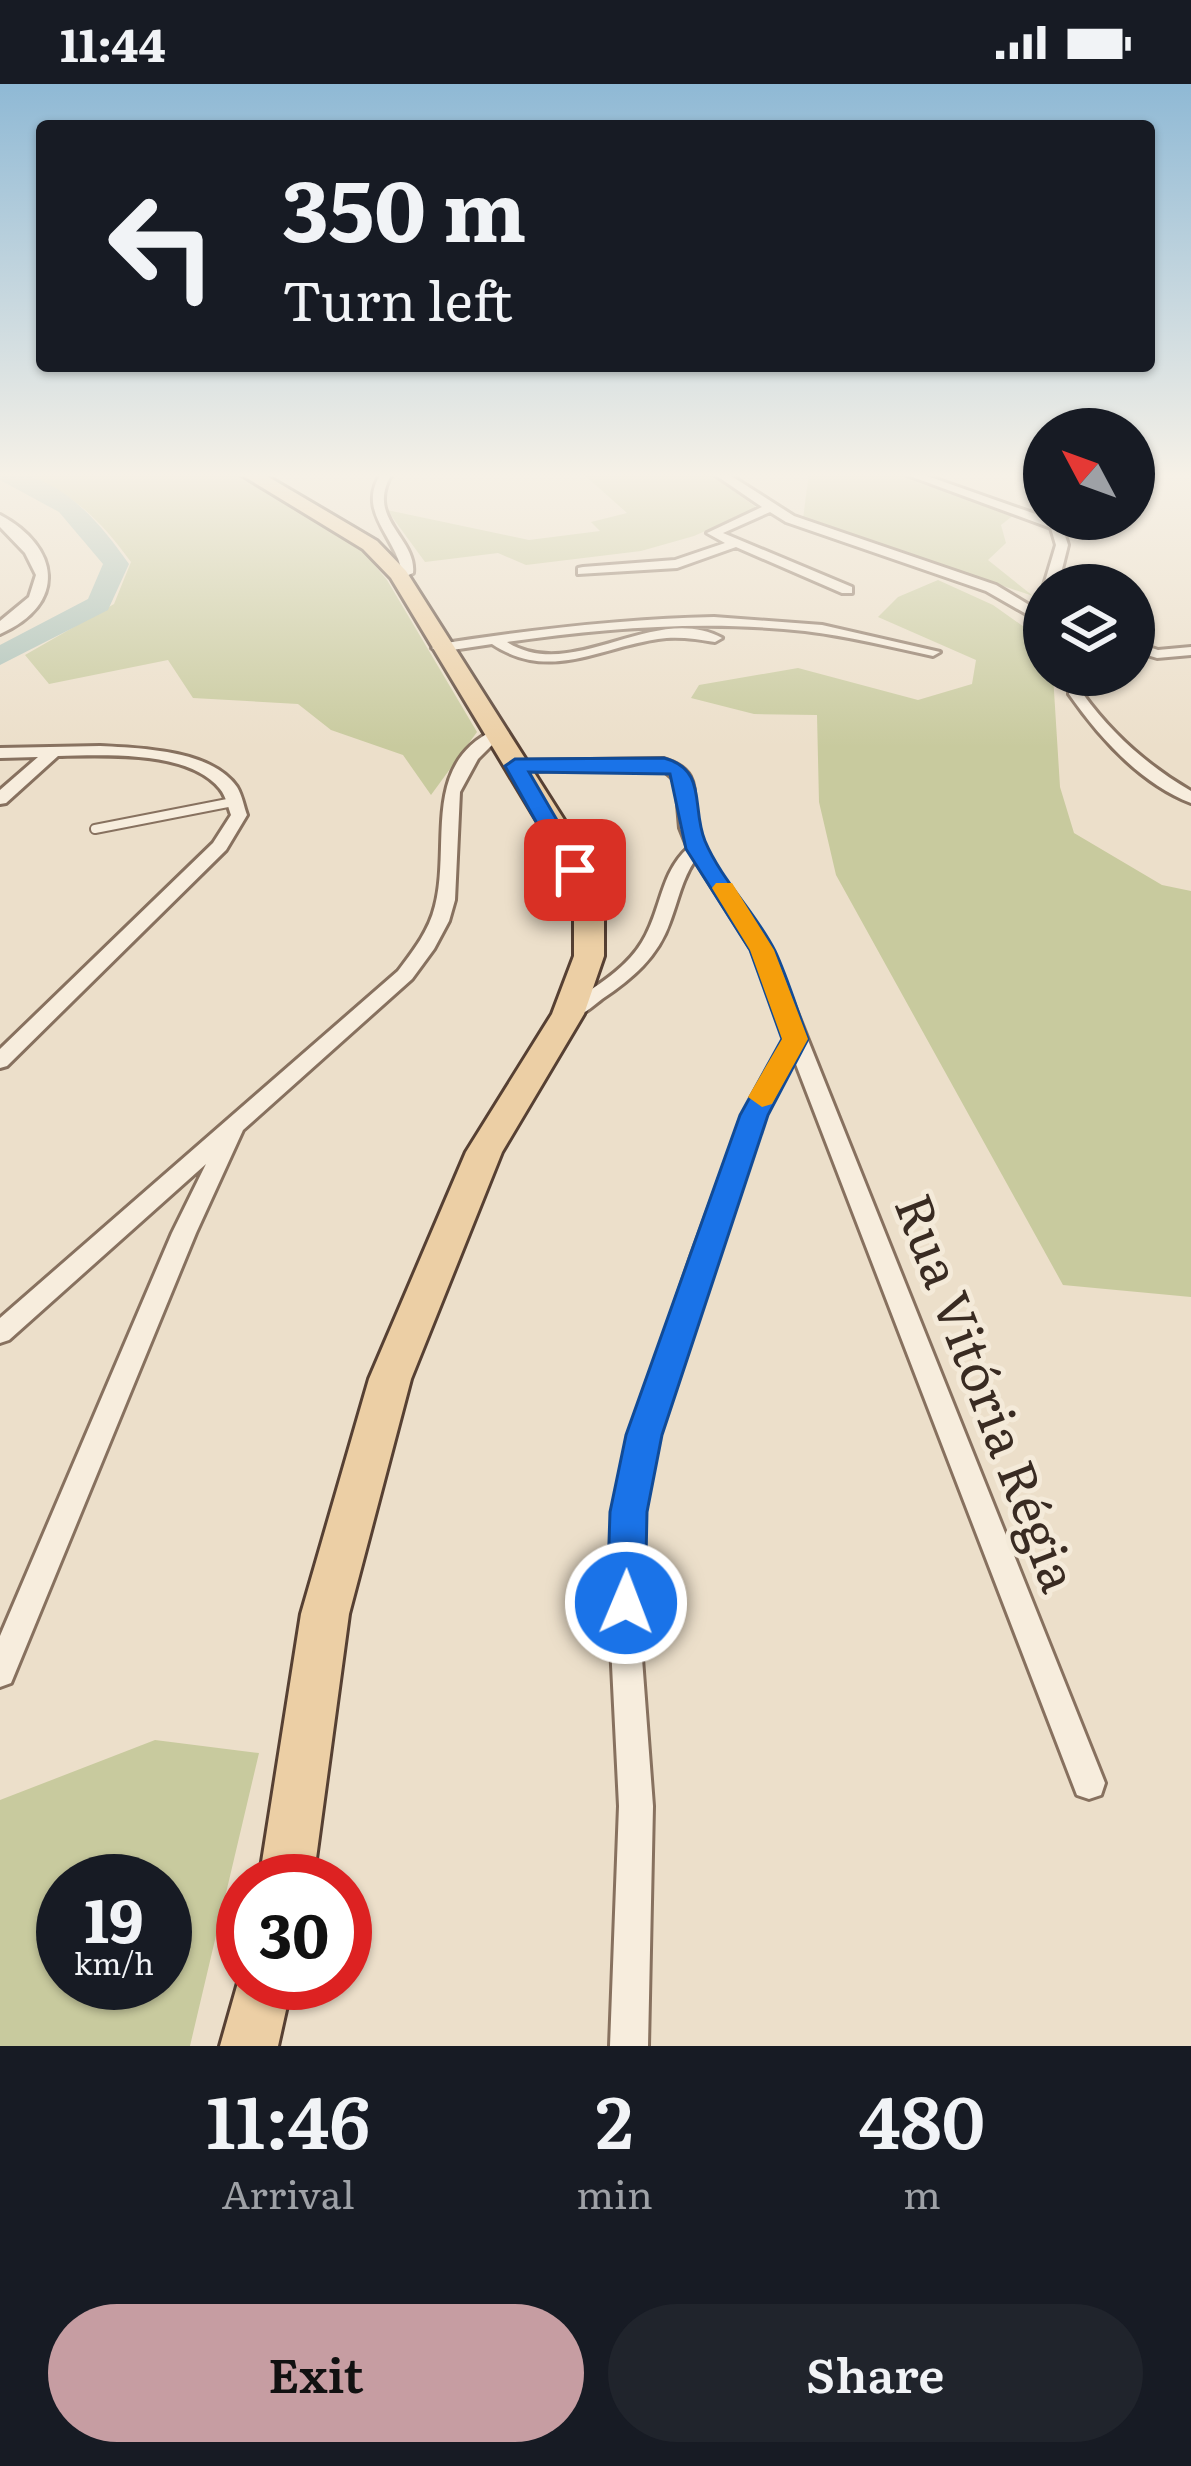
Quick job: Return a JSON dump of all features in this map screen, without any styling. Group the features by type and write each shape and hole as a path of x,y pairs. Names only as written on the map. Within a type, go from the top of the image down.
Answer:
{"main road":[{"path":"290,1854 325,1614 390,1379 484,1152 568,1014 590,956 589,916 559,834 388,564"},
{"path":"249,2046 258,2010"}],"street":[{"path":"0,629 37,597 42,564"},
{"path":"399,575 408,569 407,564"},
{"path":"583,571 669,564"},
{"path":"782,564 847,590"},
{"path":"923,564 991,588 1023,606"},
{"path":"440,648 562,628 703,620 810,627 933,652"},
{"path":"493,639 508,655 542,662 632,638 690,633 715,638"},
{"path":"1155,650 1187,656"},
{"path":"1078,696 1107,734 1158,779 1191,798"},
{"path":"0,1333 405,975 426,948 447,899 451,793 458,768 494,735"},
{"path":"0,753 148,754 194,764 224,777 238,801 239,815 220,846 0,1061"},
{"path":"0,800 52,753"},
{"path":"515,766 672,765 686,783 688,826 697,849 682,862 668,911 648,950 568,1014"},
{"name":"Rua Vitória Régia","path":"697,849 762,950 1089,1783"},
{"path":"629,2046 636,1807 626,1645 629,1512 644,1435 703,1257 754,1115 795,1039"},
{"path":"0,1672 184,1233 238,1120"}],"lane":[{"path":"95,830 238,801"}],"green space":[{"path":"130,564 373,564 477,732 431,795 403,755 331,730 298,704 193,698 168,660 49,684 25,655 114,604"},
{"path":"936,564 992,564 1023,593"},
{"path":"938,580 993,605 1023,626 1023,696 1054,696 1060,787 1074,833 1162,885 1191,891 1191,1297 1063,1285 836,875 819,802 817,715 754,714 691,698 699,685 798,668 918,700 972,684 976,660 878,617 898,597"},
{"path":"155,1740 259,1753 235,1854 216,1854 216,1936 190,2046 0,2046 0,1800"}],"waterway":[{"path":"0,656 99,604 116,564"}],"slow traffic":[{"path":"724,888 762,950 795,1039 762,1097"}],"route":[{"path":"575,870 559,834 515,766 672,765 686,783 688,826 697,849 762,950 795,1039 754,1115 644,1435 629,1512 626,1603"}]}
